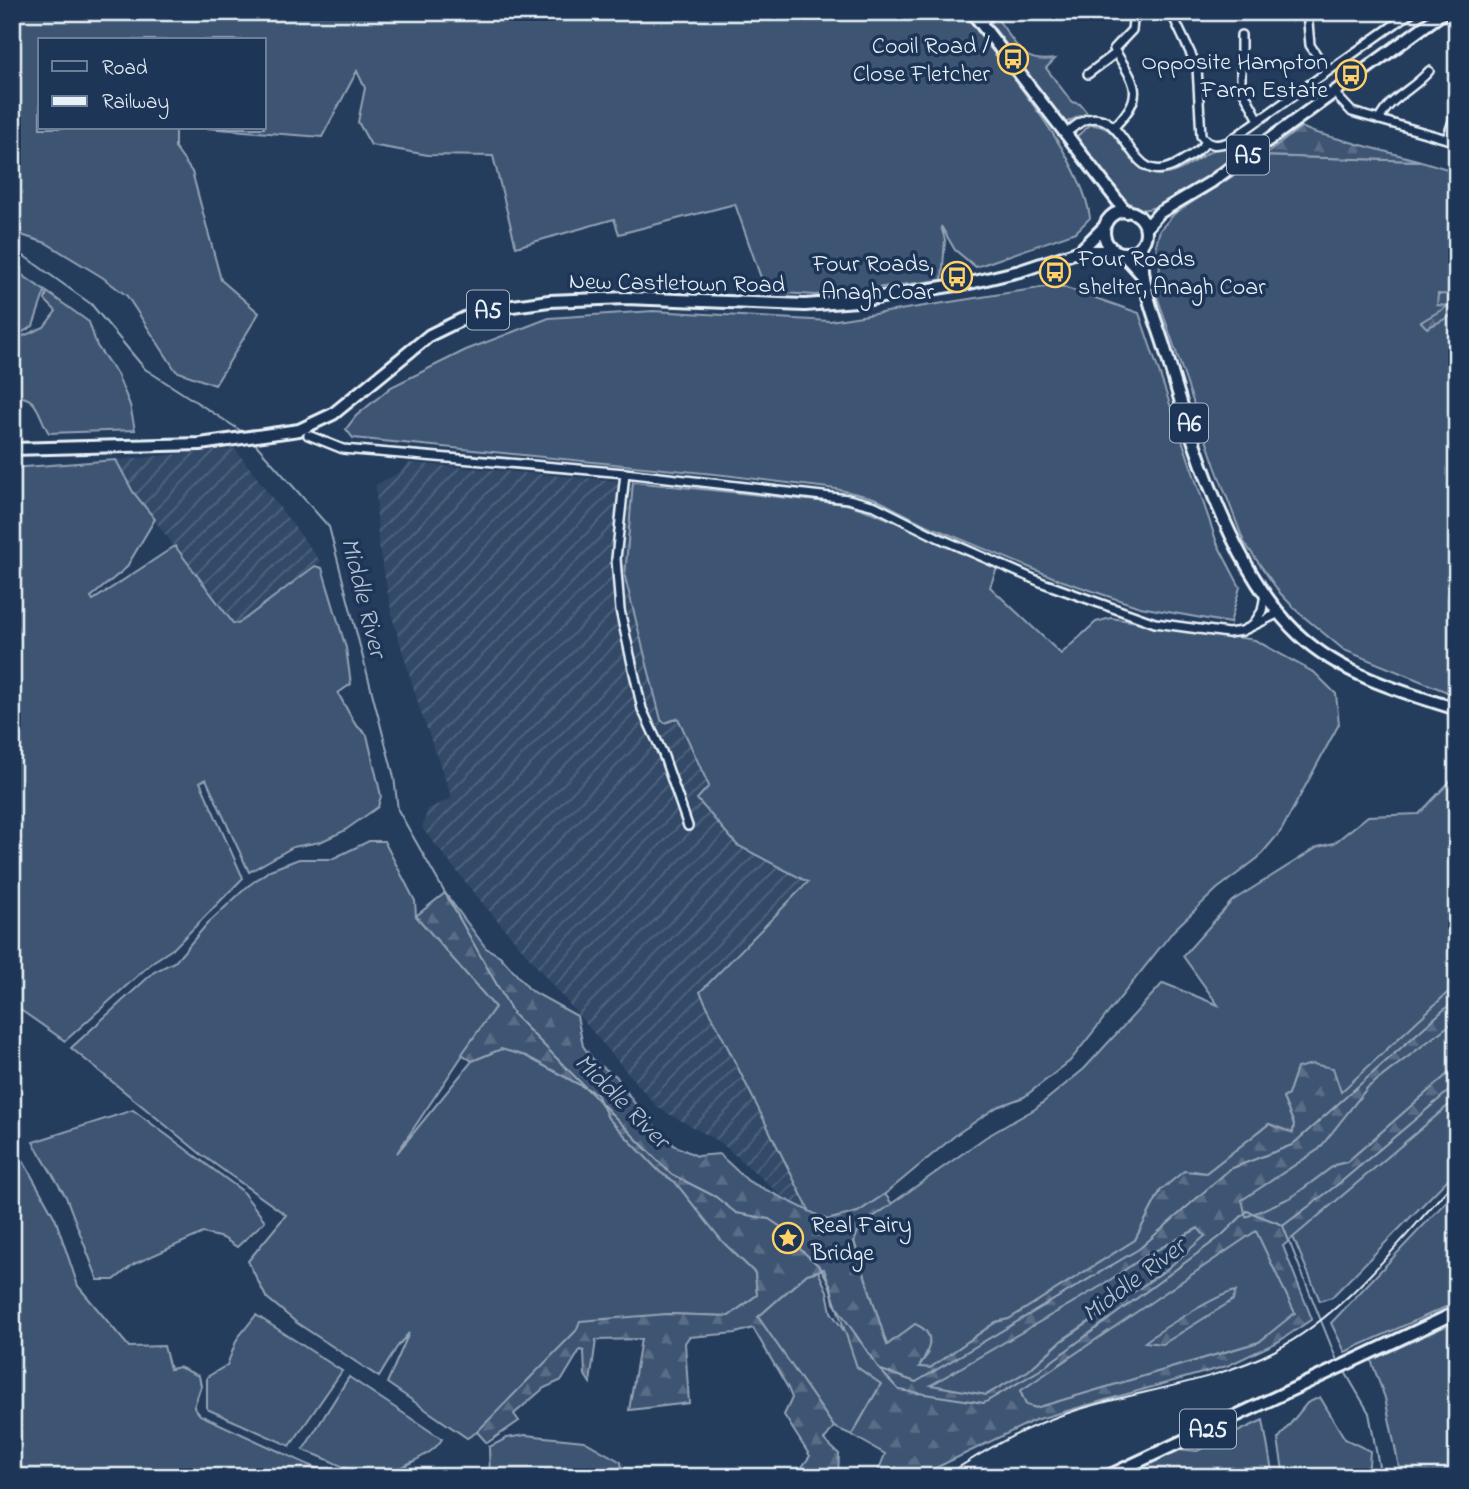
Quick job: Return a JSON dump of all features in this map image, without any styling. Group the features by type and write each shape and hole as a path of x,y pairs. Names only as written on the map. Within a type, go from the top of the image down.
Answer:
{"main road":[{"path":"972,12 1106,189 1146,228 1141,246 1119,252 1107,242 1106,189"},
{"name":"A5","path":"1146,228 1158,213 1211,182 1444,12"},
{"path":"1108,222 1131,213"},
{"name":"A5","path":"1131,213 1158,213"},
{"name":"A5","path":"1080,251 1108,222"},
{"name":"A6","path":"1141,246 1143,276 1180,398 1232,537 1265,593 1300,636 1354,671 1380,684 1457,709"},
{"name":"A5","path":"1080,251 1119,252"},
{"name":"New Castletown Road","path":"12,449 200,444 299,430 333,414 430,335 475,313 549,301 626,298 805,305 857,301 919,292 1020,271 1080,251"},
{"name":"A6","path":"1119,252 1143,276"},
{"name":"A25","path":"1106,1477 1457,1312"}],"street":[{"path":"981,24 992,12"},
{"path":"1114,127 1131,110 1135,93 1131,75 1116,53 1115,46 1132,30 1134,12"},
{"path":"1171,12 1194,57 1199,87 1199,128 1206,142 1217,146 1228,142 1406,14"},
{"path":"1307,12 1310,45 1327,71"},
{"path":"1238,39 1241,87 1259,120"},
{"path":"1088,74 1116,53"},
{"path":"1379,120 1386,106 1415,86 1429,71"},
{"path":"1415,86 1421,93"},
{"path":"1335,94 1355,116 1457,142"},
{"path":"1447,139 1457,109"},
{"path":"1065,134 1088,119 1102,120 1114,127 1138,160 1158,170 1174,166 1206,142"},
{"path":"308,435 343,449 625,473 848,499 875,506 937,537 1126,615 1155,623 1228,633 1251,628 1279,613"},
{"path":"625,473 617,559 620,610 642,709 663,754 688,826"},
{"path":"1251,628 1262,611 1265,593"}],"shaded area":[{"path":"235,449 321,562 238,624 233,623 133,492 116,460"},
{"path":"409,463 633,482 625,577 661,720 678,718 737,845 808,882 701,992 810,1212 790,1203 720,1142 658,1108 479,899 422,828 428,809 452,798 420,710 393,620 378,541 376,485 400,472"}],"green space":[{"path":"12,12 963,12 1056,139 1084,194 1090,218 1076,232 976,267 955,250 941,226 945,240 942,280 816,295 766,292 735,204 619,234 614,219 516,247 493,156 428,155 371,145 358,122 365,88 357,71 322,137 231,130 266,130 266,38 38,38 38,130 175,130 175,148 192,172 221,280 259,313 215,385 176,371 127,296 102,277 46,243 12,232"},
{"path":"1002,12 1004,15 998,20 1021,51 1034,59 1055,59 1046,68 1072,102 1080,104 1087,113 1065,123 991,24 994,17"},
{"path":"1090,125 1111,132 1142,169 1153,174 1179,170 1213,150 1233,143 1240,151 1180,196 1153,208 1139,210 1122,198 1076,137"},
{"path":"1301,127 1313,132 1421,161 1264,156"},
{"path":"1264,156 1421,161 1457,172 1457,696 1344,650 1298,612 1280,593 1244,542 1215,466 1157,296 1160,264 1156,245 1160,230 1174,214"},
{"path":"12,268 45,291 33,326 12,338"},
{"path":"1058,285 1139,313 1217,543 1240,587 1230,623 1140,607 1060,580 924,524 874,498 836,489 724,475 353,438 346,429 356,416 391,387 466,350 549,318 653,311 830,321"},
{"path":"47,292 89,322 97,346 117,374 130,405 135,430 49,433 33,403 28,399 12,396 12,341 44,327 56,311 45,300"},
{"path":"1438,294 1457,295 1457,313 1427,328 1421,322 1448,306 1437,305"},
{"path":"116,460 133,492 155,519 126,568 91,597 93,600 175,546 233,623 238,624 315,566 322,568 346,648 351,684 338,693 355,724 367,735 381,796 378,807 344,831 320,842 293,847 249,872 206,779 200,782 243,878 174,948 154,961 65,1041 12,1004 12,468"},
{"path":"633,482 846,504 884,517 997,568 990,587 1061,654 1096,622 1111,618 1255,640 1315,673 1336,694 1339,724 1281,831 1258,858 1217,889 1174,930 1070,1061 1024,1097 997,1107 957,1134 885,1194 858,1212 827,1220 810,1212 700,992 808,882 737,845 697,799 709,786 678,718 665,723 661,720 625,577"},
{"path":"1457,774 1457,984 1341,1093 1297,1069 1288,1095 1283,1098 1294,1124 1293,1134 1269,1124 1206,1173 1194,1171 1161,1190 1135,1240 1009,1319 996,1322 930,1368 918,1367 928,1354 915,1325 887,1346 854,1241 860,1226 986,1137 1035,1109 1084,1069 1163,983 1218,1005 1183,956 1232,901 1318,847 1334,843 1368,816 1419,814"},
{"path":"369,841 384,841 415,901 416,916 495,1007 397,1153 472,1061 501,1049 526,1056 597,1094 608,1118 660,1172 675,1182 723,1242 755,1273 757,1295 729,1316 667,1314 576,1331 518,1392 477,1432 467,1438 387,1383 409,1333 379,1377 297,1323 266,1297 248,1261 286,1215 202,1155 71,1048 154,972 176,961 207,924 248,886 270,870 299,859 332,859"},
{"path":"445,893 486,948 500,956 530,990 577,1016 583,1046 595,1062 616,1076 642,1114 675,1146 697,1156 719,1154 748,1181 827,1220 858,1212 885,1194 892,1204 860,1226 854,1242 887,1345 915,1324 927,1333 928,1349 919,1367 930,1368 996,1322 1009,1319 1135,1240 1161,1190 1184,1171 1206,1173 1269,1124 1293,1133 1294,1124 1283,1098 1288,1095 1297,1068 1312,1064 1333,1068 1341,1092 1457,984 1456,1020 1367,1088 1319,1149 1242,1200 1246,1217 1292,1197 1335,1165 1347,1162 1457,1066 1457,1098 1283,1246 1312,1319 1278,1342 1227,1366 1035,1420 921,1475 906,1477 896,1467 889,1477 876,1477 885,1454 852,1435 881,1384 857,1367 824,1269 807,1274 758,1317 834,1427 824,1440 839,1454 838,1477 797,1474 810,1456 784,1415 792,1398 788,1388 753,1328 736,1333 689,1337 685,1343 689,1403 629,1410 641,1339 596,1340 590,1383 585,1375 584,1351 580,1350 562,1380 544,1388 514,1414 519,1421 487,1443 477,1432 576,1331 580,1321 667,1314 729,1316 757,1295 755,1273 723,1242 675,1182 660,1172 608,1118 597,1094 526,1056 501,1049 472,1061 462,1054 495,1007 416,916","holes":["1198,1228 1205,1236 1166,1270 1062,1341 1028,1371 986,1395 931,1385 1101,1286 1145,1256","1256,1231 1295,1313 1259,1342 1036,1408 1026,1405 1020,1391"]},
{"path":"1457,1019 1457,1066 1347,1162 1335,1165 1292,1197 1246,1218 1241,1200 1319,1149 1367,1088"},
{"path":"1457,1098 1457,1170 1332,1297 1320,1301 1293,1237"},
{"path":"133,1110 241,1190 265,1221 237,1247 223,1238 203,1233 134,1264 114,1280 98,1280 66,1197 33,1142"},
{"path":"12,1141 55,1218 78,1286 129,1347 164,1346 170,1369 179,1367 199,1376 201,1386 194,1407 200,1415 335,1477 12,1477"},
{"path":"1457,1190 1457,1302 1345,1352 1331,1323"},
{"path":"1199,1228 1206,1236 1166,1270 1062,1340 1028,1371 986,1395 930,1385 1101,1286 1145,1256"},
{"path":"1256,1230 1296,1314 1259,1342 1036,1408 1026,1405 1020,1391"},
{"path":"818,1271 827,1291 831,1312 881,1384 852,1435 834,1427 758,1317 807,1274"},
{"path":"1236,1291 1233,1300 1163,1344 1145,1342 1204,1305"},
{"path":"256,1315 342,1371 290,1446 207,1409 207,1377 227,1365 237,1339"},
{"path":"1457,1321 1457,1477 1401,1477 1385,1398 1371,1360"},
{"path":"349,1377 442,1439 428,1453 395,1470 380,1474 356,1472 303,1450"},
{"path":"1320,1397 1345,1439 1370,1451 1368,1477 1284,1477 1278,1439 1307,1403"},
{"path":"1263,1420 1273,1477 1122,1477 1179,1449 1197,1451"},
{"path":"525,1435 584,1441 621,1462 623,1477 490,1477 489,1447 507,1438"}],"waterway":[{"name":"Middle River","path":"12,253 24,256 91,304 145,369 246,434"},
{"name":"Middle River","path":"252,440 329,527 394,777 398,810 514,1015 671,1174 716,1197 736,1213 769,1219 787,1231 798,1247 820,1267 831,1286 834,1303 880,1370 899,1390 984,1403 1040,1370 1221,1236 1247,1211 1283,1225"},
{"path":"881,1370 916,1382 1139,1249 1230,1169 1292,1145 1457,998"},
{"name":"Middle River","path":"1284,1225 1341,1182 1457,1084"},
{"path":"1283,1226 1338,1363"},
{"path":"1344,1370 1369,1413 1381,1477"}],"railway":[{"path":"944,1477 1008,1439 1059,1416 1203,1378 1276,1350 1303,1334 1351,1294 1457,1179"}],"place":[{"name":"Cooil Road / Close Fletcher","path":"1013,59"},
{"name":"Opposite Hampton Farm Estate","path":"1351,75"},
{"name":"Four Roads shelter, Anagh Coar","path":"1055,272"},
{"name":"Four Roads, Anagh Coar","path":"957,277"},
{"name":"Real Fairy Bridge","path":"788,1238"}]}
